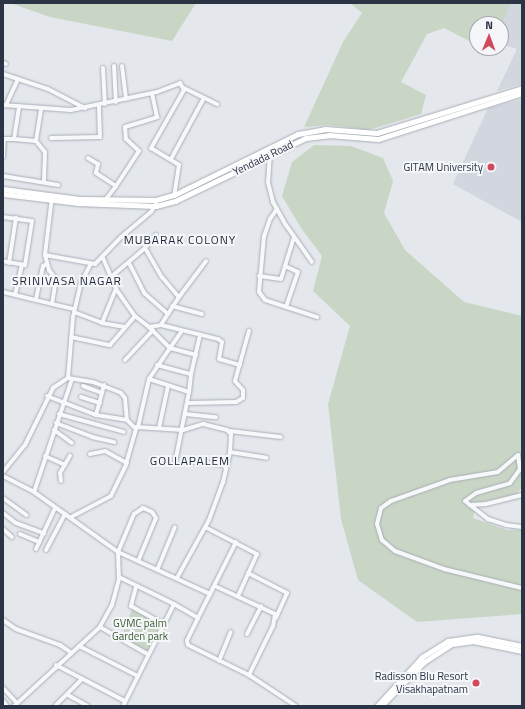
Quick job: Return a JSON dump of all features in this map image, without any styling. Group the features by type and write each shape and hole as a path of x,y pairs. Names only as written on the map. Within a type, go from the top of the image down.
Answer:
{"main road":[{"name":"Yendada Road","path":"3,189 51,198 106,199 156,203 298,134 325,129 377,134 522,88"},
{"name":"Yendada Road","path":"3,194 156,203 175,201 270,154 316,136 378,140 522,93"},
{"path":"377,706 413,666 438,645 466,637 513,646 522,651"},
{"path":"381,706 399,685 441,648 468,641 522,646"}],"street":[{"path":"114,66 116,102"},
{"path":"122,66 126,100"},
{"path":"103,68 104,104"},
{"path":"3,75 48,89 85,108"},
{"path":"18,79 4,105 41,108 85,108 152,94 176,84 217,104"},
{"path":"174,195 180,167 171,159 153,150 152,145 184,88"},
{"path":"106,199 139,151 126,139 125,127 157,117 152,94"},
{"path":"171,159 204,98"},
{"path":"51,138 100,137 99,105"},
{"path":"14,139 19,106"},
{"path":"36,141 41,108"},
{"path":"3,157 4,139 36,141 45,152 44,182"},
{"path":"270,154 269,191 277,210 312,262"},
{"path":"88,158 98,164 96,174 116,186"},
{"path":"3,176 58,185"},
{"path":"51,198 45,255 47,264 57,282 52,304"},
{"path":"34,492 59,414 64,404 70,378 71,337 74,310 81,283 90,265 103,258 156,203"},
{"path":"277,210 270,219 264,236 259,276 260,297 286,307 317,316"},
{"path":"3,217 16,218 32,222 26,262 22,265 15,295"},
{"path":"9,263 16,218"},
{"path":"112,276 146,248 156,235"},
{"path":"259,276 280,280 294,237"},
{"path":"146,248 162,277 179,297"},
{"path":"45,255 90,265"},
{"path":"103,258 116,288 135,316 151,328 170,348 196,355"},
{"path":"3,261 22,265"},
{"path":"161,325 167,313 206,261"},
{"path":"129,263 144,293 167,313"},
{"path":"36,299 42,266 47,264"},
{"path":"285,266 298,272 286,307"},
{"path":"102,323 116,288"},
{"path":"3,292 36,299 74,310 102,323 125,327"},
{"path":"172,306 202,314"},
{"path":"71,337 110,345 135,316"},
{"path":"125,360 151,328 161,325 181,332 220,340 219,359 240,365"},
{"path":"188,402 236,402 243,398 243,390 235,381 249,331"},
{"path":"71,517 111,496 127,463 149,379 157,365 181,332"},
{"path":"175,463 183,430 191,374 200,335"},
{"path":"157,365 191,374"},
{"path":"3,472 25,444 47,396 53,388 70,378 104,385 124,395 127,420"},
{"path":"149,379 189,392"},
{"path":"96,416 104,385"},
{"path":"83,386 102,393"},
{"path":"159,428 168,386"},
{"path":"47,396 96,416 127,420 137,427 183,430 203,424 230,431 281,437"},
{"path":"81,397 100,404"},
{"path":"59,414 124,432"},
{"path":"186,414 216,417"},
{"path":"56,423 92,437 114,442"},
{"path":"54,430 72,443"},
{"path":"177,578 205,527 227,465 230,452 230,431"},
{"path":"90,454 105,451 127,463"},
{"path":"230,452 267,458"},
{"path":"45,456 65,465"},
{"path":"61,481 60,473 70,456"},
{"path":"522,527 506,526 488,518 470,505 465,498 510,483 520,469 520,456 511,460 498,472 450,480 390,501 379,513 380,536 395,551 428,564 522,588"},
{"path":"188,461 227,465"},
{"path":"3,476 34,492 118,552 158,568 210,594"},
{"path":"470,505 522,495"},
{"path":"3,498 26,515"},
{"path":"36,549 55,508"},
{"path":"3,688 15,705 100,627 112,605 119,576 118,552 134,514 138,509 148,509 156,518 139,560"},
{"path":"3,513 16,523 44,532"},
{"path":"46,550 65,514"},
{"path":"158,568 175,527"},
{"path":"205,527 257,554 238,596"},
{"path":"3,529 12,537"},
{"path":"20,534 39,542"},
{"path":"236,542 187,643 219,661 249,675 296,706"},
{"path":"248,574 287,593 249,675"},
{"path":"119,576 136,587 174,604 198,618"},
{"path":"215,586 273,612 275,620"},
{"path":"136,587 131,606 164,624"},
{"path":"123,706 174,604"},
{"path":"247,634 261,606"},
{"path":"3,620 16,629 60,645 72,653"},
{"path":"100,627 149,655"},
{"path":"219,661 231,632"},
{"path":"79,646 138,676"},
{"path":"56,666 125,701"},
{"path":"55,706 68,695 82,679"},
{"path":"68,695 88,706"},
{"path":"3,701 8,706"}],"shaded area":[{"path":"511,3 522,3 522,84 497,91 517,49 509,46 509,16 506,16"},
{"name":"GITAM University","path":"522,99 522,222 453,184 488,108"}],"green space":[{"path":"10,3 196,3 172,41 50,17"},
{"path":"350,3 511,3 506,16 469,16 469,41 444,28 427,34 401,82 426,95 421,114 369,130 328,125 304,127 343,42 362,13"},
{"path":"314,145 351,146 383,158 393,181 384,213 405,250 464,302 522,316 522,487 516,495 477,503 473,518 507,530 522,530 522,614 417,622 358,580 341,519 328,404 350,326 313,291 322,256 301,228 282,196 292,162"},
{"name":"GVMC palm Garden park","path":"132,609 160,624 148,651 121,638"}],"place":[{"name":"GITAM University","path":"491,167"},
{"name":"Radisson Blu Resort Visakhapatnam","path":"476,683"}],"district":[{"name":"MUBARAK COLONY","path":"180,240"},
{"name":"SRINIVASA NAGAR","path":"67,281"},
{"name":"GOLLAPALEM","path":"190,461"}]}
